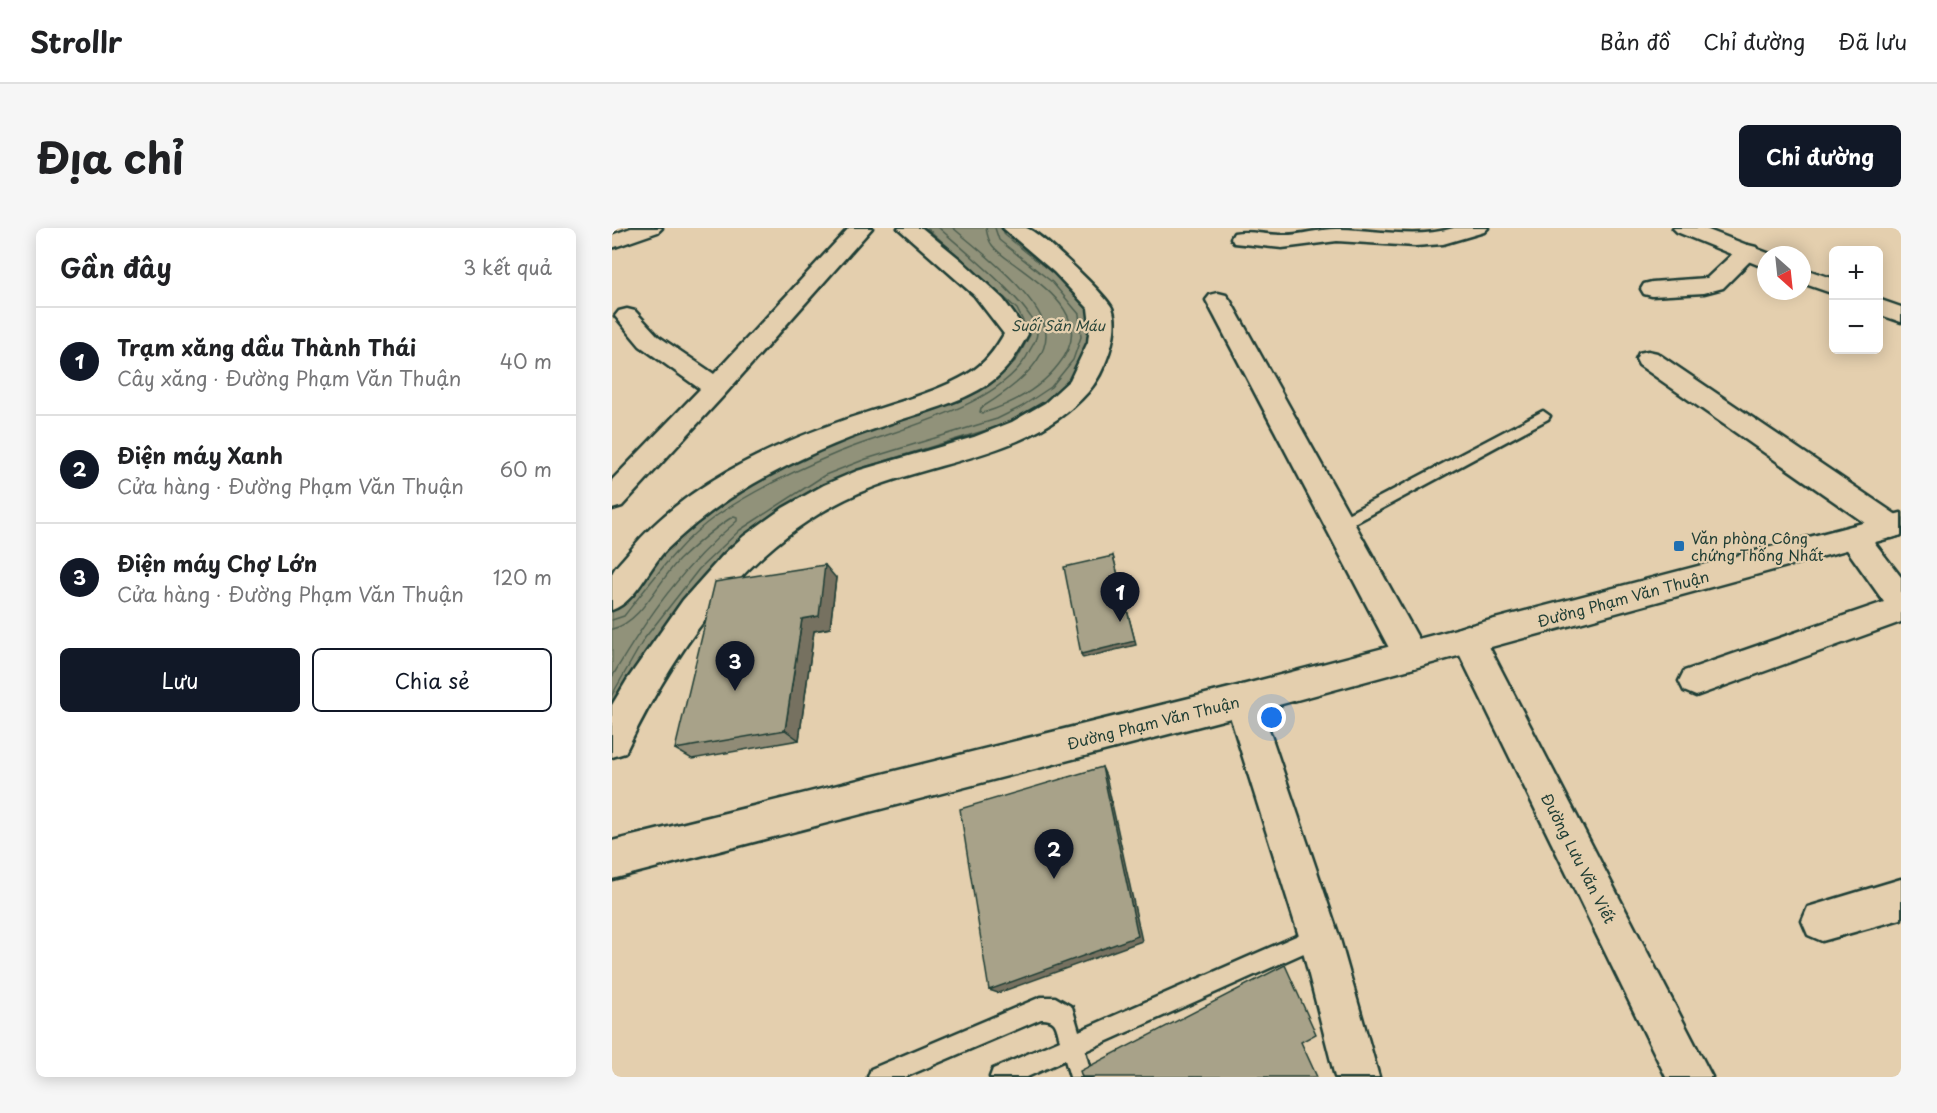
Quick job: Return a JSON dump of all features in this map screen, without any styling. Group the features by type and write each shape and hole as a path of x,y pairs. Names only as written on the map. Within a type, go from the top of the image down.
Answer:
{"street":[{"path":"612,242 651,228"},
{"path":"612,498 716,388 843,245 861,228"},
{"path":"612,597 654,543 700,504 743,477 798,448 959,389 987,373 1005,354 1016,334 1005,315 968,278 909,228"},
{"path":"612,741 620,723 666,648 716,582 755,544 835,492 873,477 1005,436 1035,422 1066,400 1093,368 1102,339 1100,307 1067,271 1014,228"},
{"path":"1242,238 1282,242 1337,235 1414,240 1443,238 1476,228"},
{"path":"1684,228 1757,256"},
{"path":"1652,290 1715,283 1757,256"},
{"path":"1811,279 1829,286"},
{"path":"1218,300 1410,655"},
{"path":"1883,308 1901,315"},
{"path":"627,316 649,341 716,388"},
{"path":"1648,359 1897,525"},
{"name":"Đường Phạm Văn Thuận","path":"612,860 1242,700 1897,525"},
{"path":"1853,537 1901,601"},
{"path":"1696,681 1901,609"},
{"name":"Đường Lưu Văn Viết","path":"1468,639 1690,1077"},
{"path":"1242,700 1319,936 1357,1077"},
{"path":"1822,921 1901,899"}],"lane":[{"path":"1339,525 1542,416"},
{"path":"1007,1076 1319,936"},
{"path":"879,1077 1041,1008 1055,1008 1064,1015 1081,1077"}],"water":[{"name":"Suối Săn Máu","path":"918,228 1006,228 1061,273 1092,309 1086,366 1028,419 748,541 612,721 612,609 662,545 706,507 801,453 964,393 1024,334"}],"building":[{"path":"1113,556 1135,641 1081,654 1064,567"},
{"path":"825,565 819,616 802,619 785,730 675,749 715,582"},
{"path":"1102,767 1138,936 989,990 960,809"},
{"path":"1285,965 1316,1034 1301,1042 1317,1077 1082,1077 1080,1071"}],"place":[{"name":"Văn phòng Công chứng Thống Nhất","path":"1679,546"},
{"name":"Trạm xăng dầu Thành Thái","path":"1120,622"},
{"name":"Điện máy Chợ Lớn","path":"735,691"},
{"name":"Điện máy Xanh","path":"1054,879"}]}
